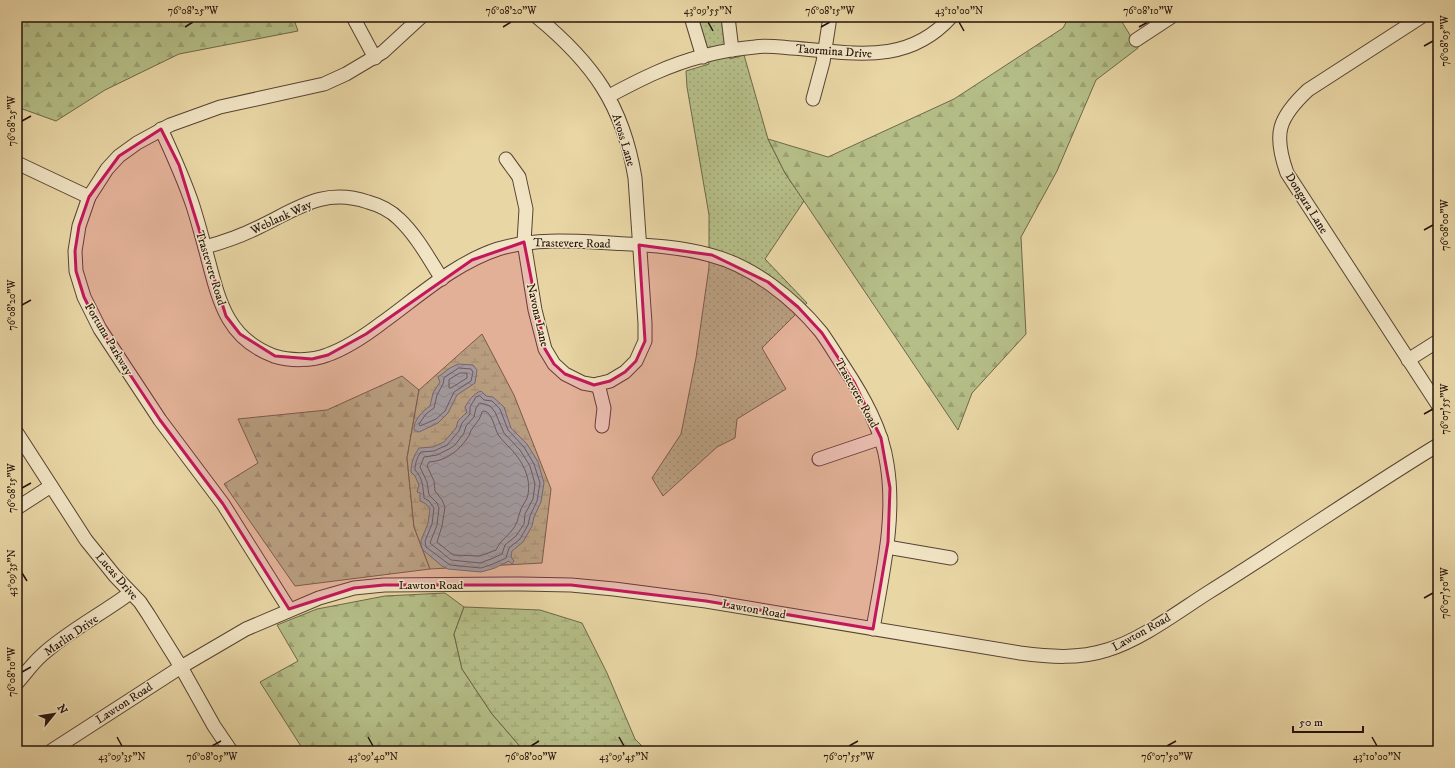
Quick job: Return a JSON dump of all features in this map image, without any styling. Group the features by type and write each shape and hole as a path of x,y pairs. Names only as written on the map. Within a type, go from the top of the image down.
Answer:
{"street":[{"path":"354,17 375,58"},
{"name":"Fortuna Parkway","path":"289,609 223,504 160,420 100,329 84,297 76,271 75,251 79,226 89,197 107,169 118,156 137,143 161,129 220,107 324,84 375,58 421,17"},
{"name":"Avoss Lane","path":"537,17 581,57 609,96 621,122 632,161 635,178 639,245"},
{"path":"691,17 703,57"},
{"path":"728,17 732,50"},
{"path":"813,99 830,17"},
{"name":"Taormina Drive","path":"609,96 676,64 732,50 769,46 860,54 900,50 922,40 944,25 951,17"},
{"path":"1136,40 1171,17"},
{"name":"Dongara Lane","path":"1421,17 1308,90 1294,104 1285,117 1281,127 1279,145 1280,154 1287,173 1438,405"},
{"name":"Trastevere Road","path":"161,129 179,165 205,247 219,299 226,316 240,334 256,346 275,356 290,359 312,359 328,355 366,334 442,279 472,260 496,250 524,242 553,240 675,248 712,255 735,264 768,282 798,307 822,333 854,382 881,438 887,462 890,488 887,547 873,629"},
{"name":"Navona Lane","path":"506,159 519,177 526,209 524,242 535,310 545,349 554,364 565,374 583,383 598,384 610,381 625,372 636,360 645,341 639,245"},
{"path":"17,163 89,197"},
{"name":"Weblank Way","path":"205,247 229,241 260,227 295,208 320,199 335,197 357,198 378,205 399,218 412,234 442,279"},
{"path":"1408,360 1438,341"},
{"path":"598,384 604,408 602,426"},
{"name":"Lucas Drive","path":"17,433 86,540 148,614 181,667 214,726 231,751"},
{"path":"818,459 881,438"},
{"name":"Lawton Road","path":"51,751 181,667 246,629 289,609 319,598 354,588 384,585 521,584 571,585 614,589 706,601 1053,657 1087,655 1108,650 1141,635 1267,556 1438,445"},
{"path":"17,508 51,486"},
{"path":"887,547 951,558"},
{"name":"Marlin Drive","path":"17,683 40,656 59,641 130,592"}],"highlighted area":[{"path":"161,129 179,165 226,316 240,334 275,356 312,359 328,355 366,334 472,260 524,242 545,349 554,364 565,374 594,385 610,381 625,372 636,361 645,341 639,245 712,255 768,282 798,307 822,333 854,382 881,438 890,488 888,542 873,629 706,601 571,585 384,585 354,588 289,609 223,504 160,420 100,329 84,297 76,271 75,251 79,226 89,197 119,156"}],"green space":[{"path":"17,17 293,17 298,31 179,54 105,90 56,121 17,107"},
{"path":"698,17 723,17 724,37 730,59 744,55 768,139 785,173 804,201 765,259 807,303 762,348 786,389 737,419 735,438 717,447 663,496 652,478 681,434 696,358 709,267 709,215 687,87 686,71 709,64"},
{"path":"1069,17 1119,17 1138,48 1096,80 1057,171 1021,237 1026,334 972,393 958,430 785,173 768,139 828,157 954,99 1063,28"},
{"path":"482,334 514,395 551,489 542,563 430,569 414,527 407,458 419,390"},
{"path":"402,376 419,390 407,458 414,527 430,569 295,586 224,484 258,463 238,419 327,410"},
{"path":"445,593 464,607 454,634 462,669 492,714 524,751 304,751 260,682 298,661 277,625 317,609 385,596"},
{"path":"464,607 540,610 582,623 607,673 635,739 647,751 524,751 492,714 462,669 454,634"}],"water":[{"path":"458,364 473,365 477,370 475,383 457,395 448,413 438,423 419,432 414,430 417,419 430,406 433,393 440,382 438,377"},
{"path":"481,391 486,396 493,397 504,407 511,428 527,444 538,462 544,483 541,502 534,517 532,526 523,542 512,551 511,557 514,561 512,564 509,561 495,568 481,572 448,569 442,566 423,550 421,545 421,541 428,523 430,509 426,504 420,501 420,493 417,492 419,485 415,476 411,472 412,465 414,456 419,448 433,447 444,442 456,428 458,421 467,412 465,407 470,399"}]}
